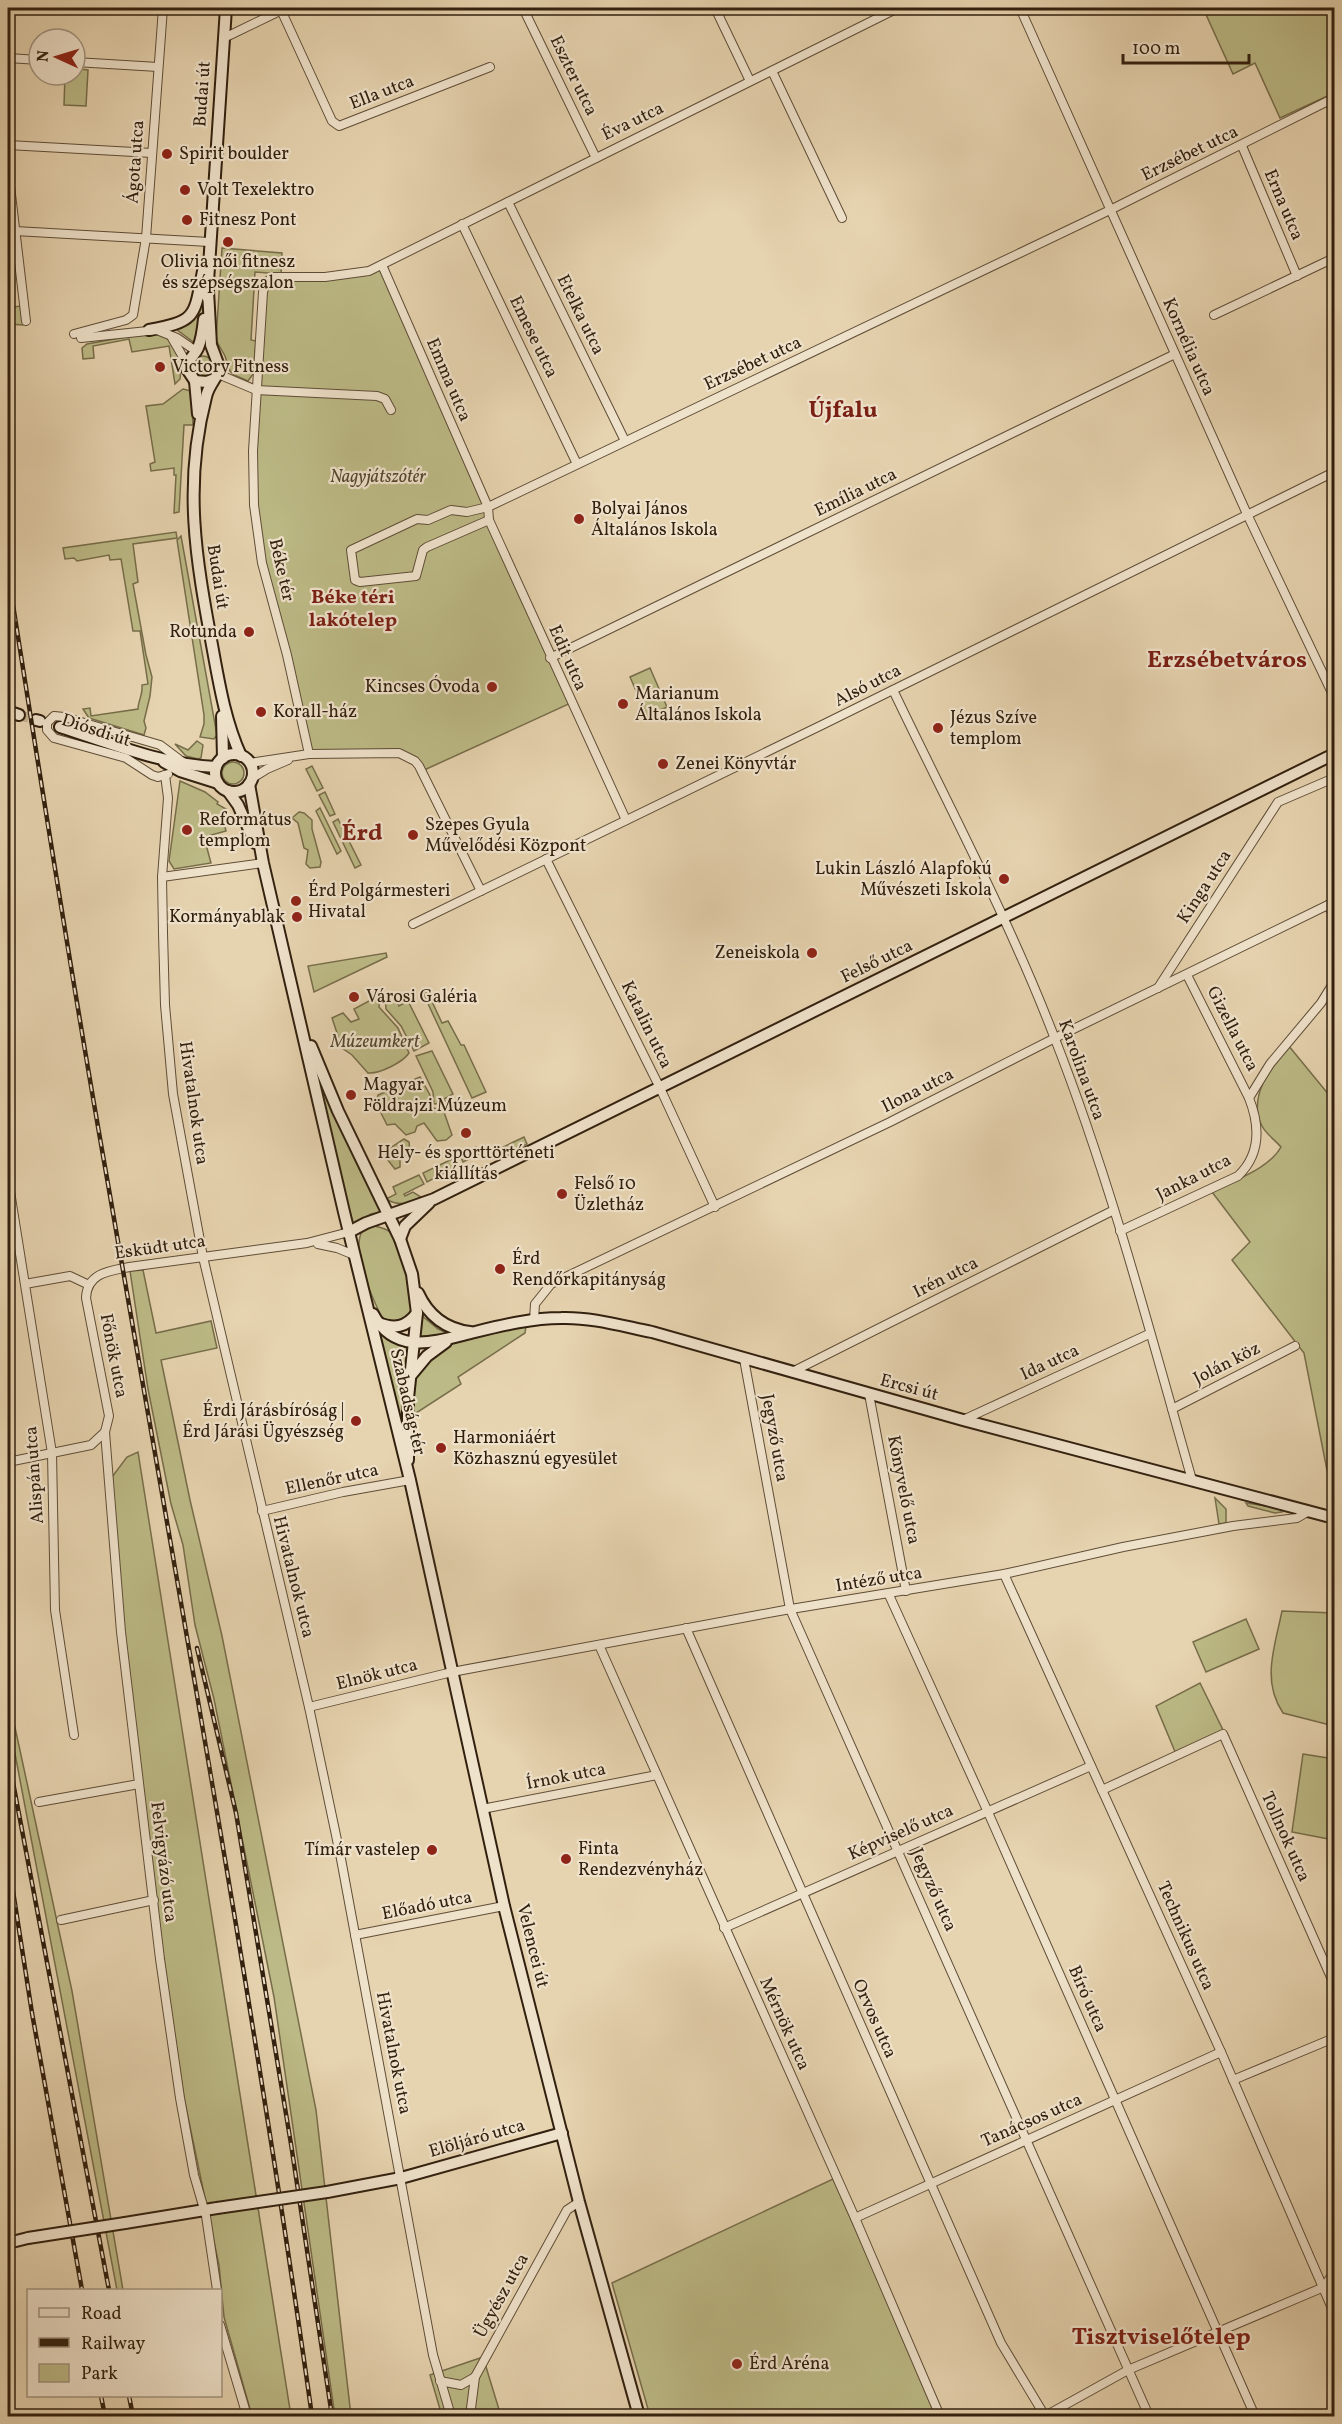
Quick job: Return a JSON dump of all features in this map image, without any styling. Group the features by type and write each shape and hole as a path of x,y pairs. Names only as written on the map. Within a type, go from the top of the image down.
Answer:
{"main road":[{"name":"Budai út","path":"226,8 209,242 208,291 210,336 219,364 206,397 199,430 193,481 193,523 199,573 221,692 232,735 245,759"},
{"path":"149,330 178,324 190,317 196,307 209,242"},
{"name":"Budai út","path":"199,430 195,381 189,374 187,364 202,336 208,291"},
{"path":"196,351 206,350 215,355"},
{"path":"195,381 207,382 215,377"},
{"name":"Budai út","path":"219,762 221,692"},
{"name":"Diósdi út","path":"60,727 182,767 218,783"},
{"path":"263,863 238,805 228,790 218,783 219,762 235,754 245,759 252,768 250,781 263,863 298,1012"},
{"name":"Felső utca","path":"389,1215 434,1199 1335,754"},
{"name":"Diósdi út","path":"182,767 219,762"},
{"path":"228,790 240,791 250,781"},
{"name":"Szabadság tér","path":"298,1012 338,1111 409,1260 417,1313 407,1418 410,1480"},
{"name":"Szabadság tér","path":"298,1012 354,1255 410,1480"},
{"name":"Felső utca","path":"400,1239 409,1221 434,1199"},
{"path":"349,1232 389,1215"},
{"name":"Szabadság tér","path":"415,1288 428,1311 439,1321 457,1330 473,1332"},
{"name":"Szabadság tér","path":"366,1300 378,1322 389,1335 415,1342 450,1339 473,1332"},
{"name":"Szabadság tér","path":"378,1322 386,1326 400,1327 412,1320 417,1313"},
{"name":"Ercsi út","path":"473,1332 534,1320 573,1318 652,1332 963,1420 1334,1517"},
{"name":"Szabadság tér","path":"410,1377 427,1356 450,1339"},
{"name":"Velencei út","path":"410,1480 504,1906 579,2202 639,2416"},
{"name":"Elöljáró utca","path":"8,2243 401,2178 562,2133"}],"street":[{"name":"Ágota utca","path":"149,330 77,336 130,318 146,238 163,8"},
{"name":"Eszter utca","path":"524,8 596,158"},
{"path":"715,8 750,81"},
{"name":"Éva utca","path":"382,265 898,8"},
{"name":"Kornélia utca","path":"1020,8 1247,514 1335,697"},
{"path":"224,38 284,9"},
{"name":"Ella utca","path":"284,9 332,121 339,126 490,67"},
{"path":"8,58 27,59"},
{"path":"87,63 158,67"},
{"path":"772,71 842,218"},
{"name":"Erzsébet utca","path":"489,520 423,550 419,572 416,576 360,582 355,580 351,550 417,519 428,520 452,510 473,512 488,507 1110,210 1335,98"},
{"path":"8,145 152,153"},
{"name":"Erna utca","path":"1242,146 1297,276"},
{"path":"8,169 26,321"},
{"name":"Etelka utca","path":"508,202 625,441"},
{"name":"Emese utca","path":"462,224 578,464"},
{"path":"15,231 209,242"},
{"path":"1214,315 1335,258"},
{"name":"Béke tér","path":"309,754 287,655 262,563 257,531 253,477 262,292 266,282 274,277 343,276 369,271 382,265"},
{"name":"Emma utca","path":"382,265 488,507"},
{"path":"149,330 169,334 196,351"},
{"path":"169,334 177,343 187,364"},
{"name":"Emília utca","path":"550,658 1175,354"},
{"path":"215,377 256,390 377,396 386,399 391,410"},
{"name":"Alsó utca","path":"413,924 1335,472"},
{"name":"Edit utca","path":"488,507 489,520 550,658 626,820"},
{"name":"Karolina utca","path":"892,690 1003,918 1055,1038 1114,1210 1192,1480"},
{"name":"Diósdi út","path":"54,716 64,717 160,745 182,767 165,775 158,777 152,775 126,758 54,738 46,730 47,723 54,716"},
{"path":"245,759 295,757 309,754 399,753 415,761 481,891"},
{"path":"250,781 267,769 295,757"},
{"name":"Hivatalnok utca","path":"165,775 168,798 162,877 165,1005 173,1094 203,1257 309,1707 355,1935 432,2355 451,2416"},
{"name":"Kinga utca","path":"1157,989 1278,802 1335,778"},
{"name":"Katalin utca","path":"546,859 660,1088 715,1207"},
{"path":"162,877 263,863"},
{"path":"1331,903 1335,916"},
{"name":"Ilona utca","path":"534,1320 535,1304 550,1284 890,1122 1055,1038 1331,903"},
{"name":"Gizella utca","path":"1187,975 1249,1098"},
{"path":"1249,1098 1270,1064 1321,1003 1335,982"},
{"name":"Janka utca","path":"1120,1231 1238,1176 1248,1167 1256,1144 1258,1128 1249,1098"},
{"name":"Alispán utca","path":"8,1179 52,1453 55,1610 74,1735"},
{"name":"Irén utca","path":"792,1372 1114,1210"},
{"name":"Esküdt utca","path":"89,1284 97,1275 106,1271 307,1243 349,1232"},
{"name":"Esküdt utca","path":"307,1243 338,1248 354,1255"},
{"path":"25,1284 70,1276 89,1284"},
{"name":"Főnök utca","path":"89,1284 86,1298 109,1416 105,1432"},
{"name":"Ida utca","path":"963,1420 1149,1334"},
{"name":"Jolán köz","path":"1172,1409 1295,1346"},
{"name":"Jegyző utca","path":"744,1359 790,1609 1149,2416"},
{"name":"Könyvelő utca","path":"869,1394 906,1591"},
{"path":"8,1462 91,1444 105,1432"},
{"name":"Felvigyázó utca","path":"105,1432 121,1632 180,2098 194,2175 205,2210 218,2289"},
{"name":"Ellenőr utca","path":"262,1511 410,1480"},
{"name":"Intéző utca","path":"452,1672 790,1609 889,1595 1004,1574 1123,1547 1233,1526 1291,1519 1309,1511"},
{"name":"Technikus utca","path":"1004,1574 1221,2052 1335,2313"},
{"name":"Bíró utca","path":"889,1595 987,1810 1255,2416"},
{"name":"Orvos utca","path":"686,1628 1001,2343 1045,2416"},
{"name":"Mérnök utca","path":"599,1645 855,2218 940,2416"},
{"name":"Elnök utca","path":"309,1707 452,1672"},
{"name":"Tollnok utca","path":"1102,1790 1222,1734 1335,1984"},
{"name":"Képviselő utca","path":"724,1928 1091,1766"},
{"name":"Írnok utca","path":"482,1809 657,1775"},
{"path":"39,1802 139,1784"},
{"path":"61,1920 154,1900"},
{"name":"Előadó utca","path":"355,1935 504,1906"},
{"path":"1233,2080 1335,2038"},
{"name":"Tanácsos utca","path":"855,2218 1221,2052"},
{"name":"Ügyész utca","path":"475,2377 567,2210 579,2202"},
{"path":"1045,2416 1128,2370 1324,2287 1335,2272"},
{"path":"222,2332 247,2416"},
{"path":"440,2381 461,2385 475,2377"},
{"path":"470,2416 475,2377"}],"green space":[{"path":"1203,8 1334,8 1334,93 1280,118 1255,63 1233,74"},
{"path":"88,70 86,106 64,105 65,87 87,87"},
{"path":"222,248 282,253 281,274 255,272 251,340 256,341 253,374 248,381 230,371 216,340"},
{"name":"Nagyjátszótér","path":"382,265 487,515 571,703 422,771 404,755 309,754 262,563 254,505 266,282 270,279 325,277"},
{"path":"200,303 204,303 196,344 176,329 194,318"},
{"path":"20,306 23,325 8,324 8,308"},
{"path":"158,333 168,338 182,358 180,379 175,384 169,346 132,352 129,339 93,346 94,358 83,359 82,348 87,344"},
{"path":"199,356 207,356 213,362 213,370 207,376 199,376 193,370 193,362"},
{"path":"183,389 191,391 193,425 184,425 179,512 174,513 176,475 174,475 174,468 151,471 150,464 155,462 146,406 163,404"},
{"path":"176,532 177,538 133,544 138,582 133,584 152,677 144,721 146,728 144,735 89,718 83,709 90,708 91,716 138,709 142,685 148,684 140,631 133,631 121,559 110,560 109,555 77,561 74,558 65,559 63,548"},
{"path":"181,536 217,735 214,739 200,737 204,715 177,540"},
{"path":"650,668 667,707 647,716 630,677"},
{"path":"197,741 203,745 201,758 198,759 186,756 175,744 188,750"},
{"path":"233,762 241,765 244,773 241,781 233,784 225,781 222,773 225,765"},
{"path":"312,766 323,788 317,791 306,769"},
{"path":"180,781 205,792 226,809 220,824 225,827 226,831 204,837 211,863 174,869 169,861"},
{"path":"325,792 335,814 330,816 319,795"},
{"path":"320,808 341,851 337,854 316,811"},
{"path":"299,812 312,820 312,829 321,862 320,867 310,868 306,864 308,850 304,848 298,823 292,818"},
{"path":"338,819 361,865 355,868 333,822"},
{"path":"386,953 387,957 314,992 308,966"},
{"path":"427,991 442,1023 448,1021 461,1045 464,1045 486,1092 472,1098 423,993"},
{"name":"Múzeumkert","path":"380,995 379,1007 398,1028 409,1053 391,1067 379,1072 368,1073 352,1055 342,1048 332,1018 343,1013 351,1022 359,1019 354,1009"},
{"path":"385,996 388,1002 396,999 399,1006 408,1001 429,1043 414,1051 401,1026 386,1009"},
{"path":"1288,1045 1334,1101 1334,1506 1304,1353 1232,1260 1250,1242 1212,1192 1260,1168 1281,1147 1262,1126 1257,1105 1268,1073"},
{"path":"432,1051 453,1094 444,1099 446,1103 434,1104 433,1092 416,1056"},
{"path":"316,1068 382,1212 371,1214 351,1225"},
{"name":"Múzeumkert","path":"420,1077 430,1095 429,1106 444,1112 452,1135 446,1140 437,1141 424,1123 417,1126 415,1132 406,1135 395,1124 387,1125 376,1103 378,1095"},
{"path":"524,1137 527,1144 500,1157 497,1150"},
{"path":"404,1139 409,1142 410,1154 400,1160 400,1167 395,1169 387,1159 389,1149"},
{"path":"476,1147 479,1154 463,1162 460,1155"},
{"path":"454,1158 458,1166 427,1182 423,1173"},
{"path":"419,1175 424,1184 404,1194 405,1196 413,1192 424,1199 400,1204 386,1199 396,1194 393,1187"},
{"path":"374,1226 391,1233 399,1247 406,1270 411,1293 411,1310 406,1318 398,1322 389,1321 381,1316 361,1262 359,1240 362,1231"},
{"path":"143,1270 156,1333 211,1321 217,1348 161,1360 190,1500 222,1636 316,2110 351,2416 335,2416 274,1997 214,1699 195,1625 183,1545 171,1504 148,1389 130,1271"},
{"path":"421,1315 438,1329 447,1333 446,1335 420,1338"},
{"path":"526,1326 525,1333 458,1377 461,1384 410,1417 414,1378 434,1352 453,1342"},
{"path":"377,1331 392,1342 410,1346 403,1431"},
{"path":"138,1452 291,2416 252,2416 224,2317 219,2265 184,2098 163,1958 124,1625 112,1477 127,1457"},
{"path":"1215,1498 1226,1509 1226,1523 1219,1524"},
{"path":"1246,1503 1280,1508 1282,1512 1275,1513 1248,1506"},
{"path":"1282,1611 1334,1613 1334,1726 1283,1713 1276,1701 1271,1676 1273,1650"},
{"path":"1246,1619 1259,1649 1206,1672 1193,1642"},
{"path":"1200,1683 1224,1732 1176,1754 1156,1706"},
{"path":"8,1695 72,1991 123,2289 117,2289 8,1717"},
{"path":"1303,1754 1334,1759 1334,1840 1292,1832"},
{"path":"833,2179 938,2416 650,2416 612,2283"},
{"path":"483,2357 501,2416 442,2416 430,2375"}],"tunnel":[{"path":"19,715 36,720"}],"railway":[{"path":"8,573 82,1032 241,1953 312,2416"},
{"path":"197,1648 236,1813 291,2144 332,2416"},
{"path":"8,1756 109,2289"},
{"path":"8,1859 32,2013 82,2289"},
{"path":"101,2397 105,2416"},
{"path":"129,2397 133,2416"}],"place":[{"name":"Spirit boulder","path":"167,154"},
{"name":"Volt Texelektro","path":"185,190"},
{"name":"Fitnesz Pont","path":"187,220"},
{"name":"Olivia női fitnesz és szépségszalon","path":"228,242"},
{"name":"Victory Fitness","path":"160,367"},
{"name":"Bolyai János Általános Iskola","path":"579,519"},
{"name":"Rotunda","path":"249,632"},
{"name":"Kincses Óvoda","path":"492,687"},
{"name":"Marianum Általános Iskola","path":"623,704"},
{"name":"Korall-ház","path":"261,712"},
{"name":"Jézus Szíve templom","path":"938,728"},
{"name":"Zenei Könyvtár","path":"663,764"},
{"name":"Református templom","path":"187,830"},
{"name":"Szepes Gyula Művelődési Központ","path":"413,835"},
{"name":"Lukin László Alapfokú Művészeti Iskola","path":"1004,879"},
{"name":"Érd Polgármesteri Hivatal","path":"296,901"},
{"name":"Kormányablak","path":"297,917"},
{"name":"Zeneiskola","path":"812,953"},
{"name":"Városi Galéria","path":"354,997"},
{"name":"Magyar Földrajzi Múzeum","path":"351,1095"},
{"name":"Hely- és sporttörténeti kiállítás","path":"466,1133"},
{"name":"Felső 10 Üzletház","path":"562,1194"},
{"name":"Érd Rendőrkapitányság","path":"500,1269"},
{"name":"Érdi Járásbíróság | Érd Járási Ügyészség","path":"356,1421"},
{"name":"Harmoniáért Közhasznú egyesület","path":"441,1448"},
{"name":"Tímár vastelep","path":"432,1850"},
{"name":"Finta Rendezvényház","path":"566,1859"},
{"name":"Érd Aréna","path":"737,2364"}],"district":[{"name":"Újfalu","path":"843,411"},
{"name":"Béke téri lakótelep","path":"353,610"},
{"name":"Erzsébetváros","path":"1227,661"},
{"name":"Érd","path":"362,834"},
{"name":"Tisztviselőtelep","path":"1161,2338"}]}
